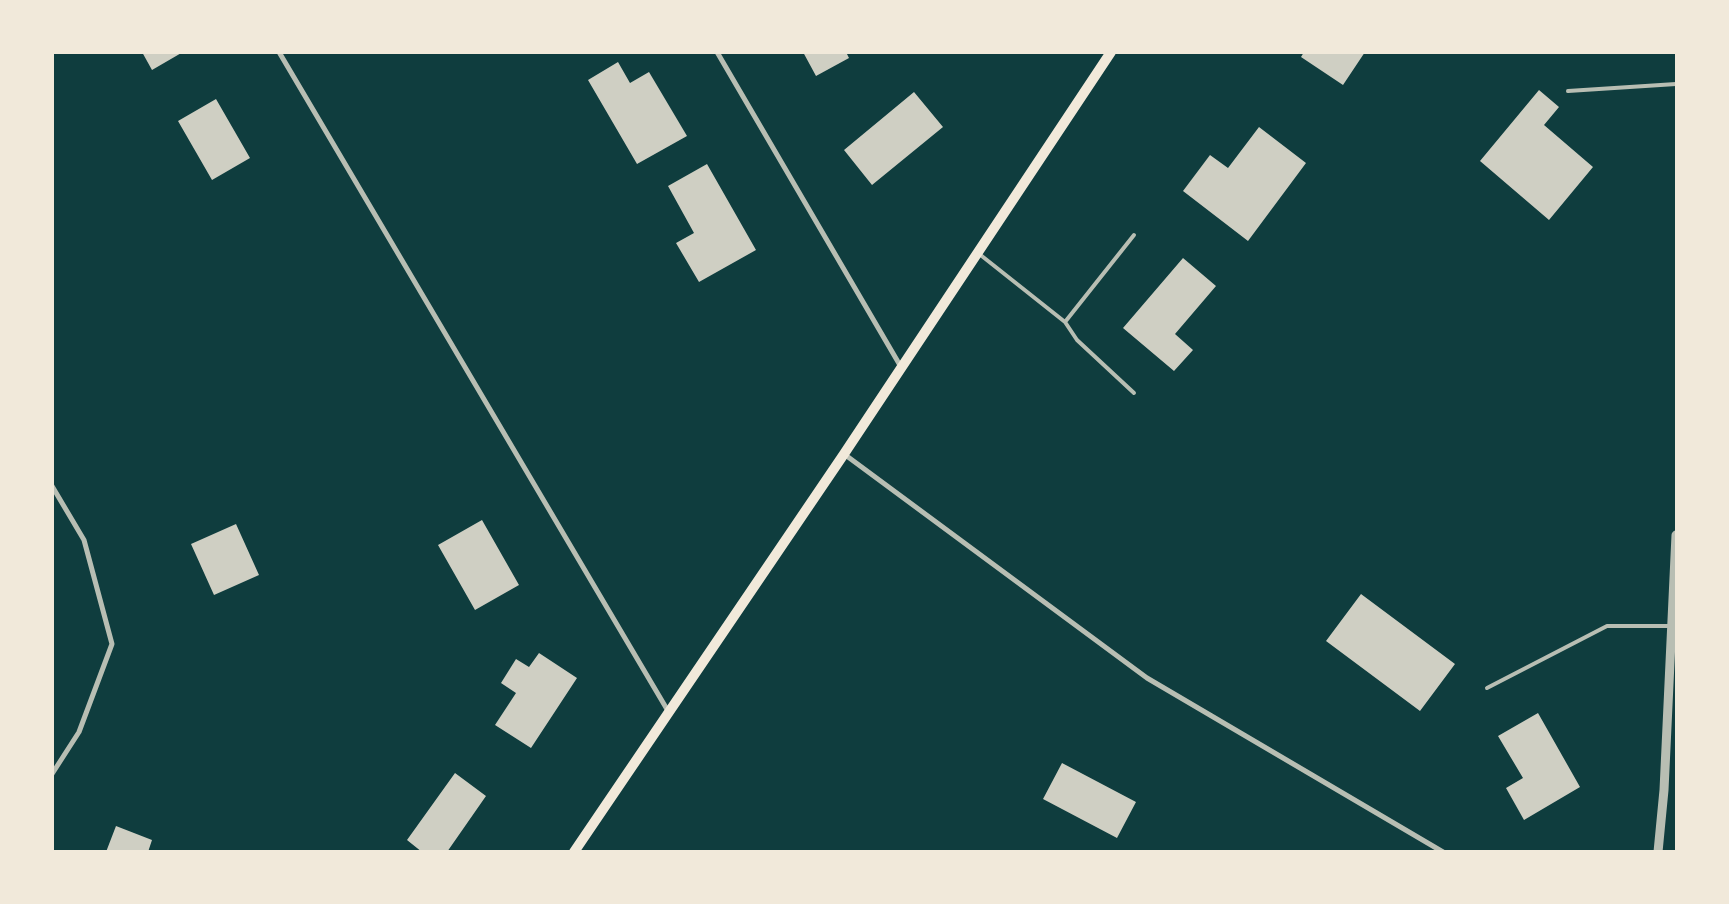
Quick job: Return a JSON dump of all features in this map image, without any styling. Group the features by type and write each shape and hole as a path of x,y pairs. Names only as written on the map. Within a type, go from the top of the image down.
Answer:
{"main road":[{"path":"574,852 902,368 1112,52"}],"street":[{"path":"280,52 668,711"},
{"path":"717,52 902,368"},
{"path":"844,454 1147,678 1443,852"},
{"path":"52,486 84,540 112,644 79,732 52,774"},
{"path":"1658,852 1676,535"}],"lane":[{"path":"1568,91 1676,84"},
{"path":"1065,322 1134,235"},
{"path":"978,253 1065,322 1077,340 1134,393"},
{"path":"1487,688 1608,626 1672,626"}],"building":[{"path":"142,52 183,52 152,70"},
{"path":"803,52 846,52 849,58 816,76"},
{"path":"1304,52 1365,52 1343,85 1301,57"},
{"path":"618,62 630,83 649,72 687,136 637,164 588,80"},
{"path":"1539,90 1559,107 1544,125 1593,167 1549,220 1480,161"},
{"path":"914,92 943,127 872,185 844,150"},
{"path":"216,99 250,158 212,180 178,121"},
{"path":"1259,127 1306,163 1248,241 1183,191 1210,155 1228,168"},
{"path":"707,164 756,250 699,282 676,243 694,233 668,186"},
{"path":"1183,258 1216,286 1175,334 1193,350 1174,371 1123,328"},
{"path":"482,520 519,585 475,610 438,545"},
{"path":"236,524 259,575 214,595 191,544"},
{"path":"1361,594 1455,664 1420,711 1326,641"},
{"path":"539,653 577,678 531,748 495,725 516,693 501,683 516,659 529,667"},
{"path":"1538,713 1580,787 1524,820 1506,788 1523,778 1498,736"},
{"path":"1062,763 1136,802 1117,838 1043,799"},
{"path":"455,773 486,796 447,852 422,852 407,840"},
{"path":"116,826 152,840 148,852 106,852"}]}
